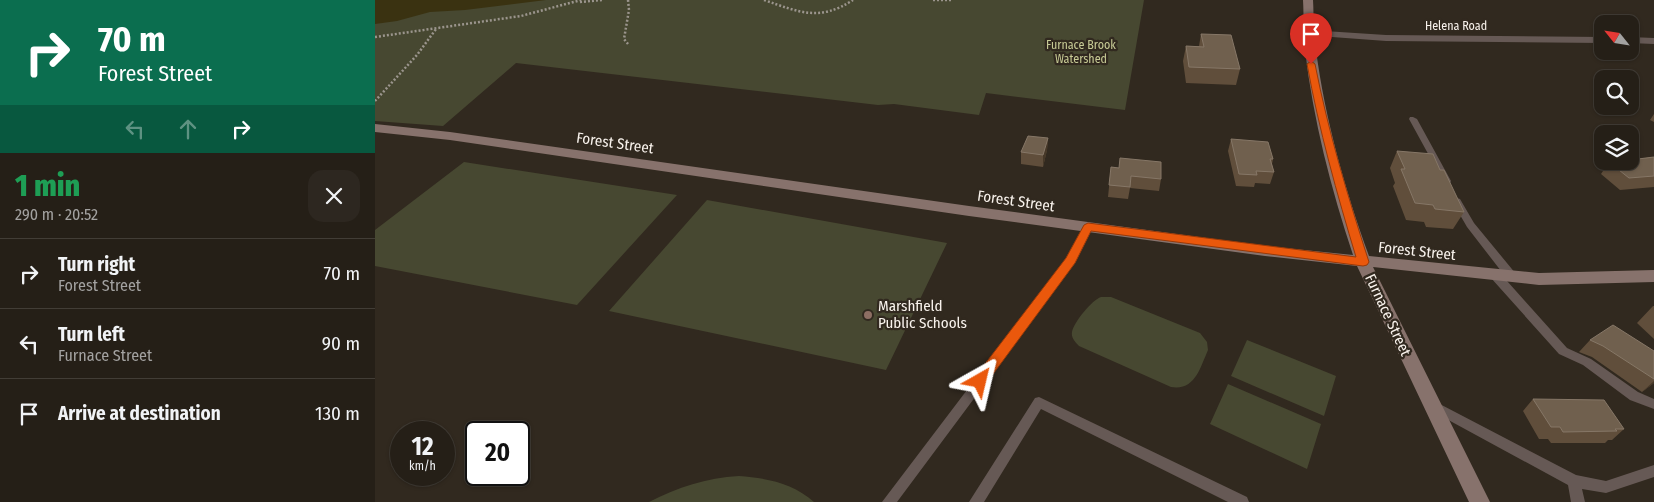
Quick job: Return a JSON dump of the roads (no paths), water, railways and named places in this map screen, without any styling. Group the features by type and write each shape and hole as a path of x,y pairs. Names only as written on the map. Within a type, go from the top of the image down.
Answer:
{"street":[{"name":"Furnace Street","path":"1308,0 1311,64 1320,108 1347,215 1363,262 1480,502"},
{"name":"Helena Road","path":"1309,33 1386,38 1594,40"},
{"path":"1639,40 1654,41"},
{"name":"Forest Street","path":"375,128 473,139 1088,227 1363,262 1512,277 1568,280 1654,276"}],"lane":[{"path":"1413,119 1470,225 1512,277"},
{"path":"889,502 1071,260 1088,227"},
{"path":"1495,275 1563,351 1587,362 1635,396 1654,404"},
{"path":"976,502 1039,402 1242,502"},
{"path":"1431,404 1574,481 1606,487 1654,471"},
{"path":"1574,481 1578,502"}],"place":[{"name":"Marshfield Public Schools","path":"868,315"}],"park label":[{"name":"Furnace Brook Watershed","path":"1081,52"}]}
